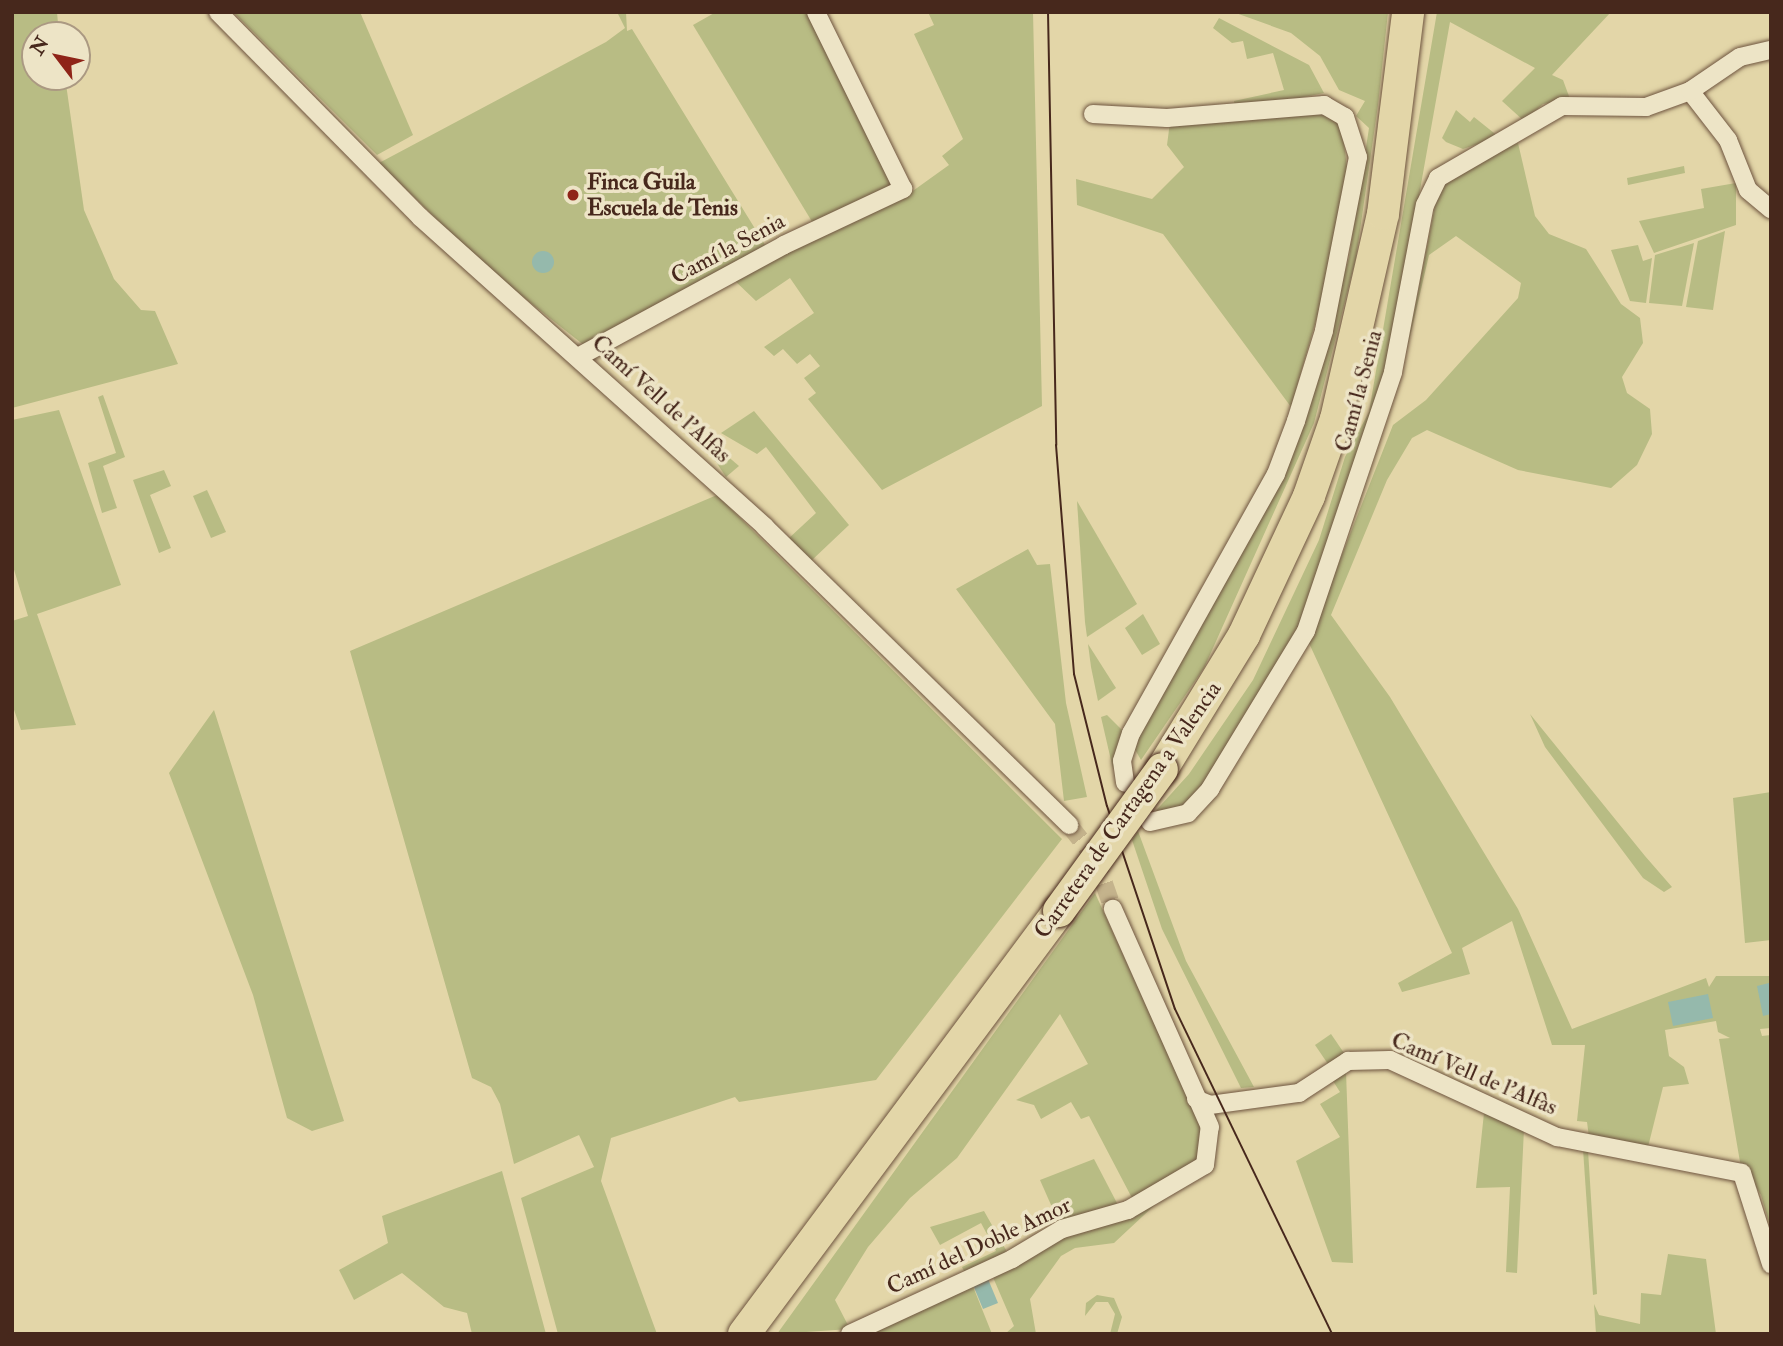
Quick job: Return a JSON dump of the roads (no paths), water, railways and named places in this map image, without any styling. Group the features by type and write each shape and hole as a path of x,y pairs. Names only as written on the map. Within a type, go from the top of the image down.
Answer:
{"highway":[{"name":"Carretera de Cartagena a Valencia","path":"744,1334 1162,769 1234,654 1309,496 1349,373 1383,214 1408,12"},
{"path":"1383,214 1409,118 1422,12"}],"street":[{"name":"Camí Vell de l'Alfàs","path":"218,12 420,217 765,527 1069,825"},
{"name":"Camí la Senia","path":"578,357 784,245 903,189 816,12"},
{"name":"Camí la Senia","path":"1150,822 1188,813 1210,789 1306,631 1393,372 1425,205 1438,178 1562,106 1646,107 1690,90 1740,57 1771,50"},
{"path":"1690,90 1728,140 1748,190 1771,209"},
{"path":"1093,114 1190,117 1324,105 1345,117 1358,157 1324,331 1296,421 1276,474 1131,733 1122,761 1125,783"},
{"path":"1113,909 1210,1127"},
{"name":"Camí Vell de l'Alfàs","path":"1196,1099 1224,1104 1298,1093 1348,1061 1390,1060 1557,1137 1742,1174 1771,1264"},
{"path":"1210,1127 1224,1104"},
{"name":"Camí del Doble Amor","path":"850,1334 1012,1259 1062,1229 1128,1210 1205,1165 1212,1154 1210,1127"}],"water":[{"path":"543,251 551,254 554,262 551,270 543,273 535,270 532,262 535,254"},
{"path":"1769,983 1771,1014 1763,1016 1757,986"},
{"path":"1708,994 1713,1018 1673,1026 1668,1002"},
{"path":"988,1279 998,1303 983,1309 973,1285"}],"tunnel":[{"path":"1069,825 1095,858 1113,909"}],"tram line":[{"path":"1048,12 1056,445 1074,674 1107,806 1175,1009 1332,1334"}],"place":[{"name":"Finca Guila Escuela de Tenis","path":"573,195"}]}
